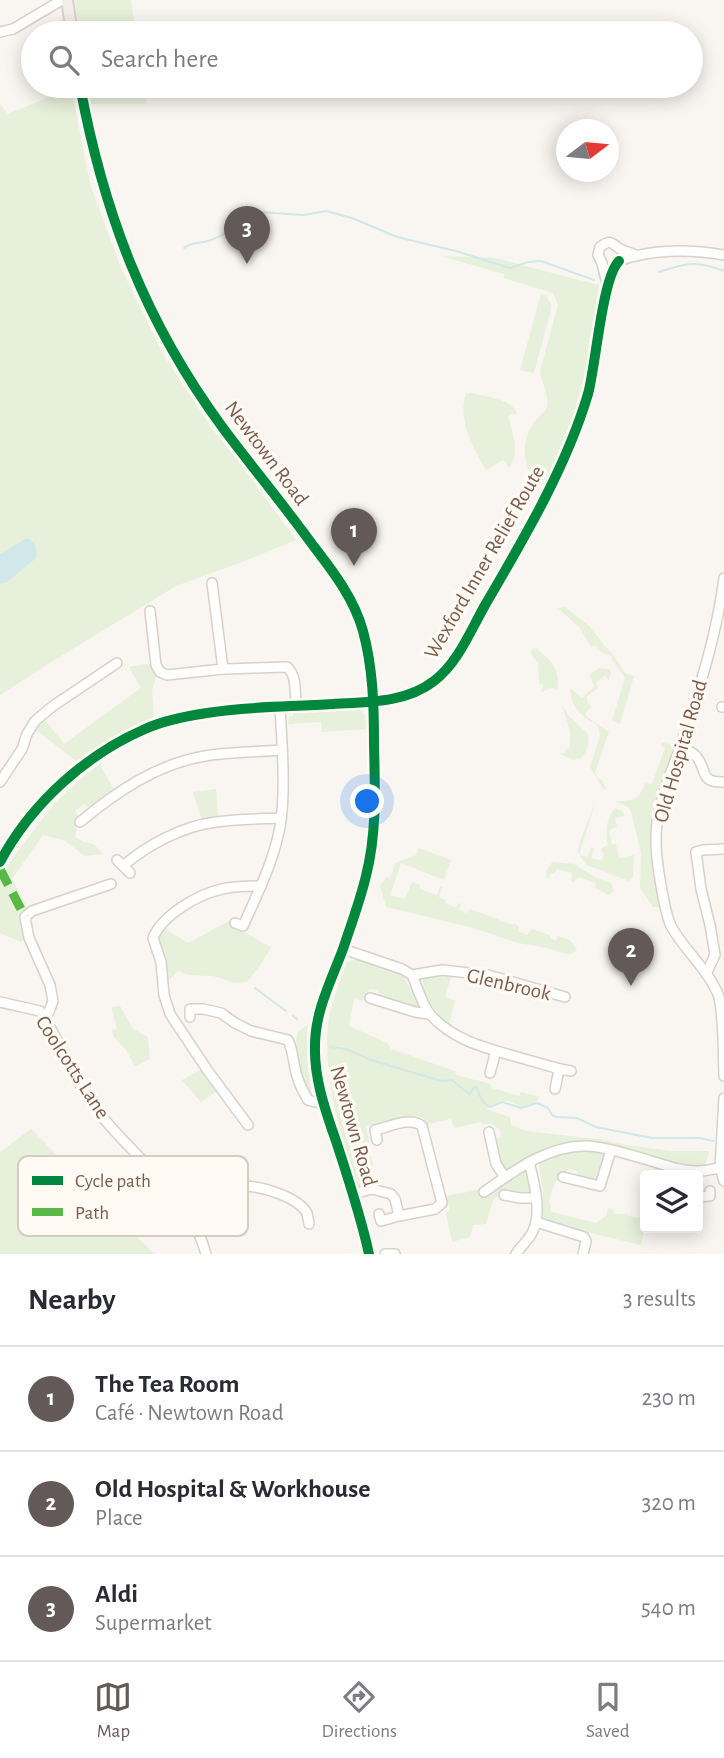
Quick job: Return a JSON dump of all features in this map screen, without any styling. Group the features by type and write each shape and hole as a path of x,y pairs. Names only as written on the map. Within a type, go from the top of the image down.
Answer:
{"main road":[{"path":"64,0 69,21"},
{"name":"Newtown Road","path":"82,98 95,162 131,267 147,303 184,371 211,412 334,574 353,604 368,650 374,701 376,808 372,847 366,876 343,948 318,1016 314,1043 316,1070 323,1101 364,1229 369,1254"}],"street":[{"path":"27,21 64,0"},
{"path":"0,32 21,24"},
{"path":"636,255 613,243 600,247 598,255 606,265 636,255 697,252 724,255"},
{"path":"617,263 621,257 620,248"},
{"name":"Wexford Inner Relief Route","path":"602,263 607,284"},
{"name":"Wexford Inner Relief Route","path":"0,862 7,848 59,787 90,761 145,729 209,712 403,697 433,683 455,657 560,470 576,431 592,379 607,284 617,263"},
{"name":"Old Hospital Road","path":"724,578 720,609 694,705 662,796 656,842 670,923 706,974 721,1005 724,1076"},
{"path":"212,583 223,668"},
{"path":"150,611 156,665 160,672 167,675 223,668 287,667 293,677 296,707"},
{"path":"0,782 22,749 35,721 117,663"},
{"path":"235,923 243,926 261,886 278,837 281,818 280,708"},
{"path":"680,747 696,756 705,776 715,782 724,782"},
{"path":"80,822 86,810 175,764 204,756 282,750"},
{"path":"123,867 161,841 194,827 214,822 281,818"},
{"path":"706,974 715,955 696,852 724,849"},
{"path":"46,1019 53,1001 50,985 29,938 25,917 32,911 111,884"},
{"path":"248,1125 170,1014 164,995 161,962 153,938 168,917 201,897 220,889 261,886"},
{"path":"343,948 412,975 429,1014 460,1038 559,1070 570,1071"},
{"name":"Glenbrook","path":"412,975 442,970 488,975 565,997"},
{"path":"370,998 429,1014"},
{"name":"Coolcotts Lane","path":"0,1002 40,1011 55,1032 91,1102 139,1156"},
{"path":"190,1017 190,1009 221,1013 251,1031 288,1040 298,1081 308,1100 323,1101"},
{"path":"490,1073 496,1051"},
{"path":"555,1089 559,1070"},
{"path":"724,1098 720,1168 724,1181"},
{"path":"377,1140 375,1130 418,1122 422,1126 442,1203 435,1209 381,1221 379,1214"},
{"path":"489,1132 496,1164 505,1177"},
{"path":"484,1192 529,1162 570,1147 590,1146 611,1150 671,1170"},
{"path":"563,1177 600,1186 611,1150"},
{"path":"516,1254 530,1237 536,1219 536,1189 529,1162"},
{"path":"703,1170 720,1168"},
{"path":"248,1186 267,1189 298,1204 307,1213 309,1224"},
{"path":"353,1195 372,1189 391,1194 399,1216"},
{"path":"703,1197 710,1196 710,1191"},
{"path":"504,1195 536,1198"},
{"path":"536,1219 584,1237 586,1241 583,1254"},
{"name":"Coolcotts Lane","path":"201,1236 205,1254"},
{"path":"384,1254 395,1254"}],"green space":[{"path":"75,0 131,0 134,21 78,21"},
{"path":"47,98 73,98 91,187 121,268 164,356 213,430 296,540 176,586 0,695 0,104 8,114"},
{"path":"91,98 146,98 147,104 92,104"},
{"path":"441,256 495,258 599,285 587,365 574,413 555,463 547,479 541,482 531,478 526,463 525,442 530,428 547,405 540,371 558,305 553,293 504,278 504,274"},
{"path":"541,294 546,295 551,305 534,373 520,370"},
{"path":"466,394 504,401 517,413 508,416 515,449 509,468 503,460 486,470 465,424 464,404"},
{"path":"565,607 589,626 614,656 625,673 634,676 620,724 612,721 625,678 612,661 612,656 602,653 596,645 591,647 580,628 558,608"},
{"path":"536,648 556,671 557,689 541,692 543,685 539,683 538,664 530,652"},
{"path":"152,663 156,677 152,690 154,717 94,748 76,761 36,730 45,720 64,744 141,688 129,667"},
{"path":"599,668 609,669 609,681 605,675 596,683 598,688 587,696 591,707 585,713 609,732 595,772 606,788 604,790 590,767 600,735 598,728 576,708 570,688 582,698 595,686 589,675"},
{"path":"562,705 569,716 588,734 587,748 580,759 574,760 560,754 570,747 570,731"},
{"path":"360,709 365,716 366,729 322,732 321,722 288,724 293,712"},
{"path":"662,742 674,746 653,810 652,859 660,907 653,907 640,887 641,854 631,811 615,801 634,799 645,783 652,784 665,748 661,746"},
{"path":"100,764 114,790 90,808 84,804 74,812 79,817 75,837 93,844 104,854 85,856 65,841 43,835 12,879 28,909 20,919 26,938 21,942 0,933 0,880 12,859 54,804"},
{"path":"216,789 218,817 202,820 193,792"},
{"path":"596,801 579,855 580,841"},
{"path":"615,808 622,811 625,816 615,818 617,827 609,830 619,858 634,855 633,877 629,881 587,865 579,855 588,857 591,847 594,848 591,858 602,861 602,848 608,845 608,821"},
{"path":"419,848 451,860 444,880 401,863 390,895 405,899 412,882 420,885 420,889 437,895 442,887 439,897 456,908 458,903 461,904 459,910 467,913 470,909 513,925 514,923 519,926 518,931 527,935 532,929 550,935 550,938 556,941 558,936 570,940 577,950 570,955 386,907 380,886 387,876 390,880 395,863 416,855"},
{"path":"552,862 574,864 611,883 614,891 609,895 595,888 596,883 579,877 573,882 572,873 557,869 547,879 546,872"},
{"path":"231,920 238,929 271,947 247,982 235,983 213,976 189,975 178,971 166,983 157,942 164,928 188,943"},
{"path":"355,960 402,975 420,1005 417,1007 379,996 378,990 369,989 365,1001 354,999 349,1026 387,1043 391,1049 455,1071 456,1075 490,1084 492,1088 519,1096 521,1092 539,1097 537,1101 521,1107 509,1101 500,1101 486,1109 510,1117 511,1125 526,1131 626,1145 672,1151 709,1151 705,1166 679,1164 609,1145 567,1144 531,1155 506,1171 496,1151 497,1138 501,1137 500,1130 491,1123 483,1125 481,1122 454,1128 451,1119 428,1124 423,1118 416,1116 366,1126 373,1165 369,1171 373,1185 357,1187 335,1107 327,1045 331,1008 347,962"},
{"path":"436,975 451,977 445,997 455,1001 449,1026 432,1005 423,986 423,979"},
{"path":"120,1006 133,1029 148,1037 150,1059 135,1066 126,1050 113,1036 112,1030 117,1029 111,1007"},
{"path":"307,1025 307,1059 312,1096 302,1081 297,1058 297,1033"},
{"path":"202,1069 217,1091 201,1102 182,1080"},
{"path":"31,1129 58,1156 18,1156 18,1236 136,1236 154,1254 0,1254 0,1152"},
{"path":"600,1151 605,1156 599,1180 579,1179 577,1171 569,1169 556,1181 549,1202 552,1212 596,1223 606,1216 608,1208 615,1214 640,1217 640,1233 644,1233 641,1245 544,1219 543,1189 538,1162 565,1152"},
{"path":"524,1171 528,1173 531,1190 529,1193 516,1193 507,1189 493,1200 486,1224 473,1225 470,1237 452,1242 446,1213 450,1210 446,1196 478,1189 484,1198"}],"water":[{"path":"27,538 34,543 36,558 7,582 0,584 0,554"}],"waterway":[{"path":"184,248 223,235 254,213 304,215 326,211 352,218 397,237 456,251 510,268 541,261 594,280"},
{"path":"659,272 692,264 724,271"},
{"path":"255,988 286,1011"},
{"path":"293,1016 297,1019"},
{"path":"330,1047 346,1049 371,1060 441,1081 452,1080 470,1094 474,1087 477,1088 483,1102 490,1107 502,1102 521,1108 537,1103 548,1108 556,1117 577,1118 596,1127 652,1138 699,1138 713,1141"}],"marked path":[{"path":"0,869 25,917"}],"cycle path":[{"path":"83,98 115,223 131,265 171,348 223,428 342,585 363,631 373,701 374,827 370,860 358,904 321,1008 315,1059 322,1096 369,1254"},
{"path":"0,862 27,820 62,783 101,753 145,729 176,719 222,711 386,700 411,694 442,674 462,647 514,556 568,449 588,394 608,285 619,261"}],"place":[{"name":"Aldi","path":"247,264"},
{"name":"The Tea Room","path":"354,566"},
{"name":"Old Hospital & Workhouse","path":"631,986"}]}
